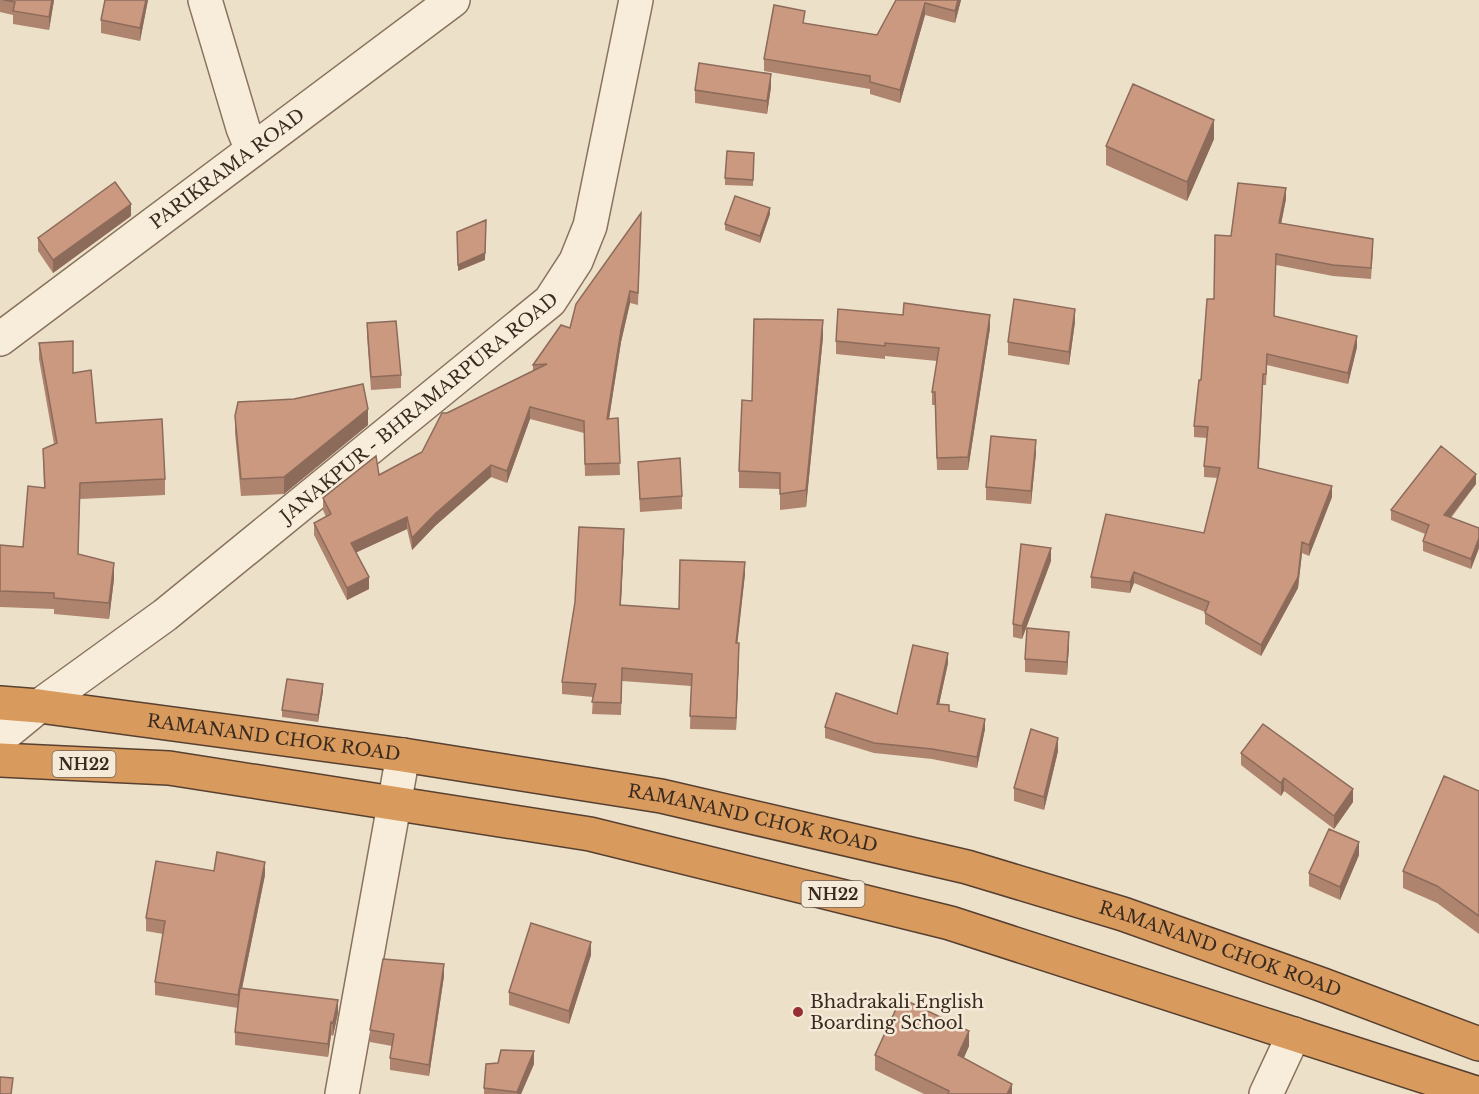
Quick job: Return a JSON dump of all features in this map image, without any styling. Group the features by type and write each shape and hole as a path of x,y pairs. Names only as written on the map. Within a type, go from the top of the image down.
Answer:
{"highway":[{"name":"RAMANAND CHOK ROAD","path":"0,703 39,706 403,755 661,796 967,867 1123,914 1323,985 1479,1044"},
{"name":"NH22","path":"0,760 169,768 590,834 950,923 1479,1094"}],"street":[{"path":"205,0 243,128 252,150"},
{"name":"PARIKRAMA ROAD","path":"0,339 453,0"},
{"name":"JANAKPUR - BHRAMARPURA ROAD","path":"0,738 39,706 165,615 550,301 576,261 590,226 636,0"},
{"path":"342,1094 403,755"},
{"path":"1266,1094 1294,1034"}],"building":[{"path":"3,0 52,0 49,17 13,11 15,2"},
{"path":"105,0 146,0 140,28 101,20"},
{"path":"896,0 958,0 955,11 925,3 900,90 870,82 870,76 764,59 774,5 805,11 803,23 877,35"},
{"path":"699,63 771,74 767,101 695,90"},
{"path":"1133,84 1214,120 1187,182 1106,146"},
{"path":"727,151 754,153 753,180 725,178"},
{"path":"115,182 131,204 53,260 38,238"},
{"path":"1238,183 1286,188 1279,223 1373,239 1371,268 1333,265 1276,254 1274,316 1357,336 1348,373 1267,354 1266,374 1263,374 1258,468 1332,486 1309,545 1302,542 1298,577 1261,645 1205,613 1209,602 1134,572 1130,582 1091,577 1106,514 1204,533 1220,468 1204,466 1208,427 1194,426 1199,380 1201,380 1207,299 1214,299 1215,235 1231,236"},
{"path":"735,196 770,208 760,236 725,224"},
{"path":"641,213 638,293 630,291 621,330 607,419 618,418 620,463 585,464 584,421 530,407 507,471 491,465 435,514 412,538 407,517 351,543 369,577 347,588 314,523 331,514 323,498 376,456 379,475 422,452 442,413 447,413 547,364 533,365 561,325 570,328 576,304"},
{"path":"486,220 485,253 458,265 457,232"},
{"path":"1014,299 1075,309 1069,352 1008,342"},
{"path":"904,303 990,315 968,457 937,458 935,392 932,392 939,348 836,341 838,309 903,315"},
{"path":"754,319 823,320 806,490 780,494 780,473 739,471 742,400 752,401"},
{"path":"396,321 401,375 371,377 367,323"},
{"path":"73,341 73,373 91,370 96,423 162,419 165,479 80,483 78,554 114,563 109,603 54,598 54,593 0,591 0,545 23,547 28,486 45,488 43,449 57,443 39,343"},
{"path":"363,384 368,409 284,477 241,479 235,416 238,402 294,399"},
{"path":"991,436 1036,440 1031,491 986,487"},
{"path":"1441,446 1476,474 1444,515 1479,528 1479,538 1471,559 1423,541 1429,525 1391,510"},
{"path":"680,458 682,496 640,499 638,462"},
{"path":"579,527 624,529 620,605 679,609 680,560 745,562 736,643 739,643 736,718 690,716 692,674 622,668 621,703 592,702 596,684 562,682 575,602"},
{"path":"1021,544 1051,548 1022,626 1013,624"},
{"path":"1027,628 1069,632 1067,662 1025,659"},
{"path":"913,645 948,653 937,704 949,705 949,711 985,719 977,757 932,749 874,743 825,727 836,693 897,714"},
{"path":"287,679 323,684 318,715 282,710"},
{"path":"1263,724 1353,789 1334,816 1284,778 1281,783 1241,753"},
{"path":"1031,729 1058,738 1044,797 1014,788"},
{"path":"1444,776 1479,791 1479,916 1437,886 1403,871"},
{"path":"1329,829 1359,842 1340,887 1309,873"},
{"path":"217,852 265,862 238,995 155,982 165,921 146,918 156,861 214,871"},
{"path":"531,923 591,942 569,1011 509,992"},
{"path":"383,959 444,964 429,1065 390,1058 394,1034 370,1030"},
{"path":"240,988 338,1000 333,1023 331,1022 328,1044 235,1032"},
{"path":"901,998 969,1031 958,1055 1012,1084 1007,1094 948,1094 949,1091 875,1055"},
{"path":"501,1050 534,1051 517,1092 484,1088 486,1064 498,1063"},
{"path":"0,1077 13,1078 11,1094 0,1094"}],"place":[{"name":"Bhadrakali English Boarding School","path":"798,1012"}]}
